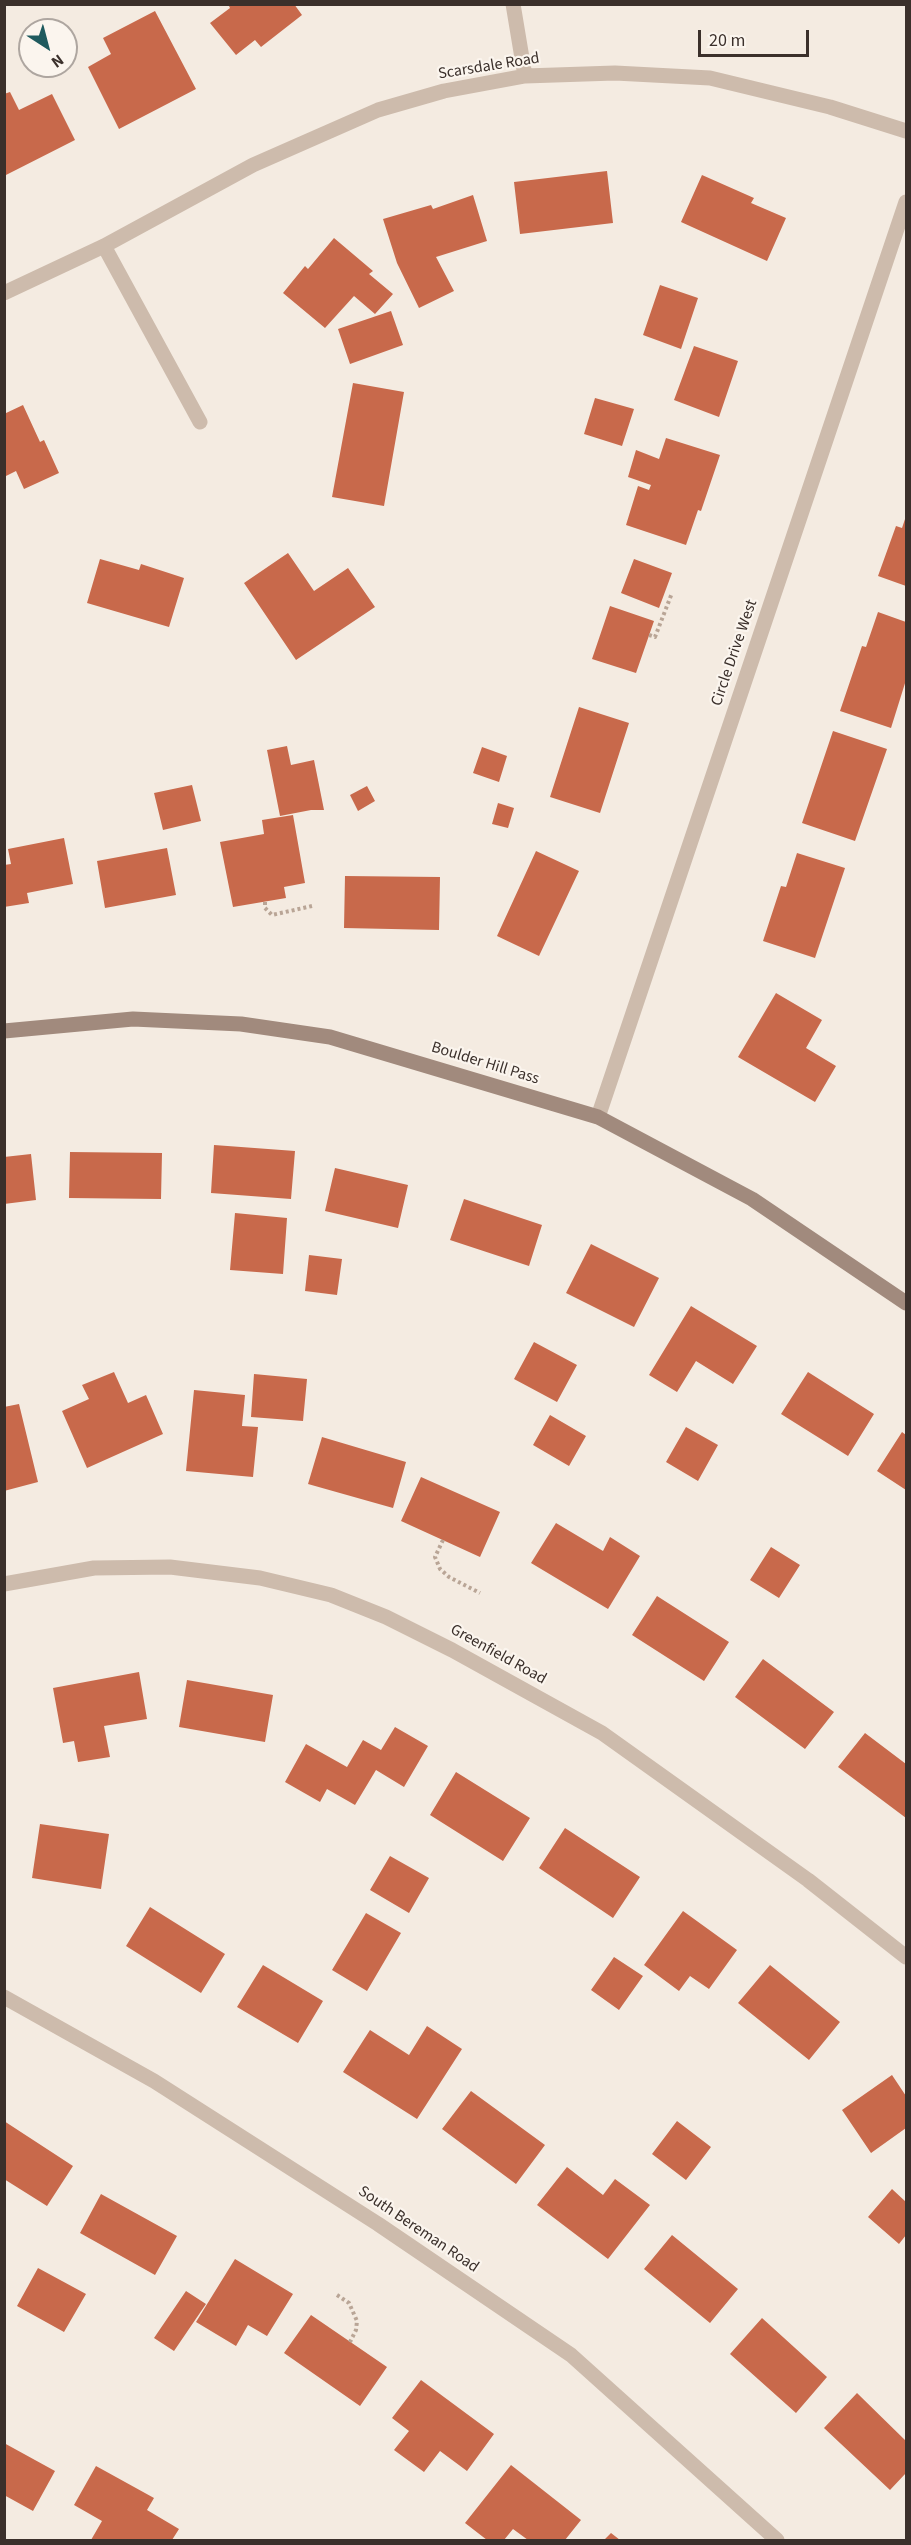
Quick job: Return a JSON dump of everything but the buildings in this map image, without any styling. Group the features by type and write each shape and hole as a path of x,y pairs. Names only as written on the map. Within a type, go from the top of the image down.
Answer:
{"street":[{"path":"513,4 525,76"},
{"name":"Scarsdale Road","path":"4,293 104,246 253,165 378,110 444,90 525,76 615,73 710,78 830,107 906,131"},
{"name":"Circle Drive West","path":"598,1116 906,202"},
{"path":"104,246 200,422"},
{"name":"Boulder Hill Pass","path":"4,1030 133,1019 241,1024 330,1037 598,1116 752,1199 906,1303"},
{"name":"Greenfield Road","path":"4,1584 94,1568 170,1567 260,1578 332,1595 386,1617 452,1650 602,1733 808,1880 906,1957"},
{"name":"South Bereman Road","path":"4,1997 164,2087 378,2224 571,2355 777,2541"}],"path":[{"path":"649,635 655,637 672,593"},
{"path":"265,902 265,908 272,915 312,906"},
{"path":"443,1540 435,1557 440,1569 449,1577 480,1593"},
{"path":"337,2295 349,2303 357,2321 356,2330 350,2342"}]}
